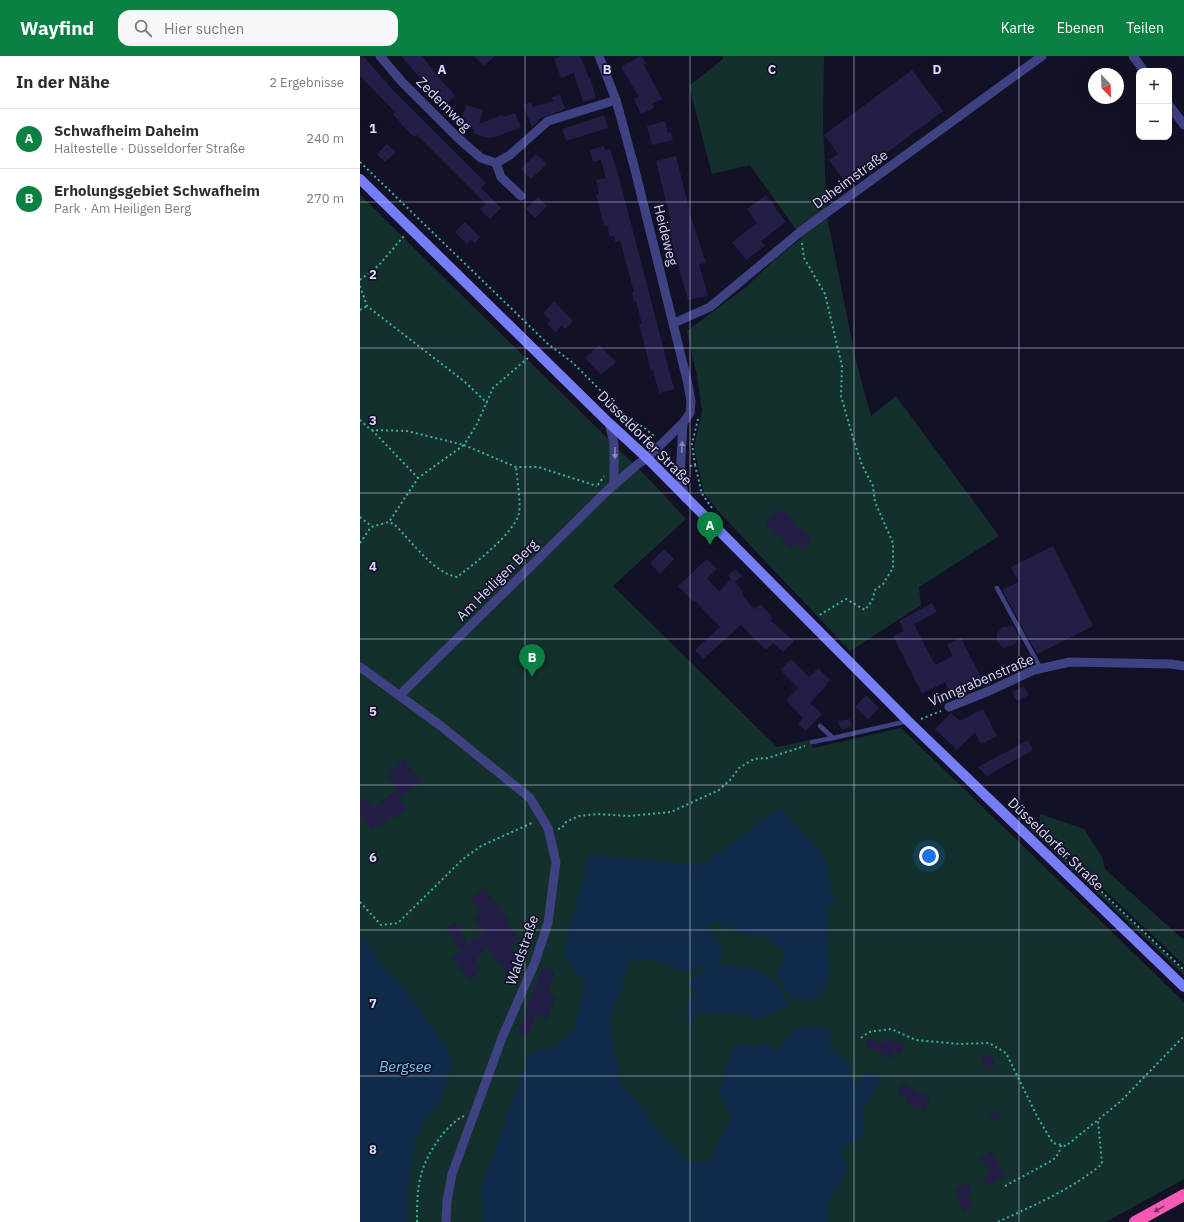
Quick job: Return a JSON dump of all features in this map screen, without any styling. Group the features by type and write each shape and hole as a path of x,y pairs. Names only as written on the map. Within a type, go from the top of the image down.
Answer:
{"highway":[{"path":"1135,1222 1184,1195"}],"main road":[{"name":"Düsseldorfer Straße","path":"360,179 537,350 609,423 647,458 685,498 908,721 1184,987"}],"street":[{"name":"Zedernweg","path":"380,56 402,82 458,138 481,158 496,163"},
{"name":"Heideweg","path":"599,56 616,100 674,323 691,401 690,413 683,423 647,458"},
{"name":"Daheimstraße","path":"674,323 710,306 800,232 1042,56"},
{"path":"1133,56 1142,68"},
{"path":"521,196 502,177 496,163 510,155 548,122 616,100"},
{"path":"1172,109 1184,125"},
{"path":"609,423 614,443 614,485"},
{"name":"Heideweg","path":"683,423 680,476 685,498"},
{"name":"Am Heiligen Berg","path":"400,695 614,485 647,458"},
{"name":"Vinngrabenstraße","path":"949,707 1041,669 1070,662 1171,664 1184,666"},
{"name":"Waldstraße","path":"360,667 400,695 530,798 543,818 556,862 548,923 535,962 502,1038 452,1174 447,1201 446,1222"}],"lane":[{"path":"997,588 1041,669"},
{"path":"812,742 908,721"},
{"path":"820,726 833,738"}],"path":[{"path":"360,162 548,344 572,362 626,416 646,429 660,444"},
{"path":"360,280 379,265 412,229"},
{"path":"800,232 804,258 825,294 842,366 841,396 853,438 862,465 873,486 875,502 893,543 893,568 884,584 875,590 872,601 865,610 846,599 824,610 814,619"},
{"path":"360,286 367,306 464,382 487,403"},
{"path":"360,310 367,306"},
{"path":"360,543 371,527 389,522 418,478 464,445 487,403 493,388 537,350"},
{"path":"691,401 698,414 692,444 695,465 702,494 713,509"},
{"path":"360,420 418,478"},
{"path":"371,430 407,431 464,445 516,467 538,467 597,486"},
{"path":"681,463 688,466 695,465"},
{"path":"389,522 395,525 437,568 449,576 458,577 488,552 508,530 518,513 516,467"},
{"path":"360,517 371,527"},
{"name":"Vinngrabenstraße","path":"908,721 924,719 949,707"},
{"path":"548,834 562,828 566,822 579,816 597,814 628,816 671,812 719,790 731,779 739,768 754,759 768,758 801,748 812,742"},
{"path":"360,902 381,925 398,923 463,859 480,846 524,825 543,818"},
{"path":"861,1038 869,1032 892,1029 916,1040 960,1044 989,1043 1006,1053 1038,1118 1053,1142 1066,1146 1098,1121 1121,1100 1184,1036"},
{"path":"417,1222 421,1175 434,1147 448,1128 462,1116 470,1114 474,1116"},
{"path":"998,1222 1069,1188 1102,1164 1098,1121"},
{"path":"1006,1186 1053,1160 1059,1153 1061,1145"}],"green space":[{"path":"723,56 824,56 823,124 827,217 856,361 871,416 896,396 999,536 919,587 921,605 850,651 719,512 704,493 694,447 702,411 697,376 687,331 746,287 774,260 802,238 750,165 712,174 689,86 723,59"},
{"path":"360,195 646,476 686,519 613,586 777,747 810,740 813,748 901,728 1184,1002 1184,1179 1106,1222 360,1222"},
{"path":"1040,814 1084,829 1102,857 1105,869 1184,939 1184,965 1059,847 1040,831"},
{"path":"1020,820 1038,834 1184,971 1184,975"}],"water":[{"path":"780,807 824,856 834,899 829,910 827,920 829,976 826,987 819,996 808,1000 801,1000 788,994 777,974 785,953 771,941 768,936 753,937 716,923 708,925 709,929 723,949 719,963 728,966 754,969 774,979 788,1004 786,1008 767,1016 754,1018 737,1013 697,1013 687,1030 687,1000 697,994 686,981 707,970 696,967 687,972 650,960 630,959 620,994 609,1018 621,1087 631,1093 663,1136 688,1161 710,1162 732,1115 718,1095 734,1045 756,1047 769,1042 772,1051 780,1047 789,1034 798,1028 805,1026 816,1028 823,1027 829,1031 831,1048 849,1062 850,1080 857,1083 863,1079 866,1070 881,1079 862,1111 865,1131 859,1140 849,1142 842,1154 849,1167 836,1189 827,1200 827,1222 484,1222 481,1188 529,1054 558,1044 574,1030 585,984 563,953 589,855 702,865"},
{"name":"Bergsee","path":"360,934 381,963 419,1007 454,1061 438,1107 427,1116 417,1137 409,1174 408,1222 360,1222"}],"building":[{"path":"360,56 363,56 390,87 486,183 481,188 501,208 490,219 480,209 486,204 417,135 414,137 404,127 393,114 395,112 360,76"},
{"path":"401,56 422,56 438,77 455,95 444,106"},
{"path":"474,56 495,56 484,66"},
{"path":"561,56 580,56 590,78 596,98 583,102 574,73 561,78 554,59"},
{"path":"642,56 646,63 644,65 662,99 652,104 654,108 641,114 634,99 639,97 621,67"},
{"path":"912,70 943,111 846,183 829,160 838,154 824,135"},
{"path":"560,95 565,109 537,120 538,122 532,127 523,105 531,102 534,111 533,107 553,101 552,97"},
{"path":"466,105 483,110 479,124 502,115 504,117 515,113 521,127 496,137 488,138 473,133 474,129 460,125"},
{"path":"604,115 608,128 566,141 562,129"},
{"path":"665,121 668,133 671,132 673,140 652,145 647,126"},
{"path":"387,144 396,152 385,162 377,154"},
{"path":"604,146 605,150 610,149 617,170 674,389 659,393 653,370 651,371 639,324 642,324 636,301 634,301 632,293 634,292 620,240 615,242 614,236 610,237 607,225 604,226 596,195 599,194 596,180 606,178 601,160 593,162 590,150"},
{"path":"536,154 547,164 531,179 521,169"},
{"path":"676,156 691,217 706,263 699,264 708,296 688,300 674,251 668,222 671,222 656,161"},
{"path":"766,195 786,222 761,241 765,246 746,260 732,242 757,223 747,209"},
{"path":"538,197 547,206 535,218 526,209"},
{"path":"465,222 480,237 475,243 471,240 467,244 455,232"},
{"path":"554,301 573,321 565,329 562,325 556,332 547,324 550,320 543,313"},
{"path":"599,345 616,362 601,375 585,358"},
{"path":"781,507 792,519 791,521 812,538 807,541 810,544 802,549 798,543 789,549 779,533 777,535 764,523"},
{"path":"1053,546 1093,626 1037,654 1002,590 1019,582 1011,567"},
{"path":"664,549 674,559 660,574 650,563"},
{"path":"707,559 717,569 707,578 719,591 731,579 728,575 735,569 742,576 735,582 743,591 742,593 744,597 754,609 761,604 773,618 770,620 794,641 783,652 773,643 766,650 741,625 703,659 695,650 720,627 678,586"},
{"path":"932,603 937,612 914,624 935,665 953,656 947,645 961,638 984,683 953,699 945,682 922,694 893,636 904,631 899,621"},
{"path":"1013,626 1019,637 1015,644 1004,648 997,642 997,633 1003,627"},
{"path":"791,659 809,677 818,668 830,680 810,703 822,714 806,731 798,724 803,718 786,700 798,688 780,670"},
{"path":"1024,686 1029,695 1017,701 1012,692"},
{"path":"866,695 879,708 868,719 855,707"},
{"path":"983,709 997,736 981,744 975,732 957,750 935,729 951,713 960,721"},
{"path":"850,719 852,727 841,730 838,721"},
{"path":"1028,740 1033,750 987,776 978,767"},
{"path":"404,759 421,782 399,799 406,809 392,819 391,816 372,830 360,814 360,803 366,799 374,807 398,789 386,773"},
{"path":"485,889 509,920 506,922 520,939 510,946 515,952 512,954 520,965 508,975 487,948 474,959 482,970 470,980 452,958 461,951 446,928 455,922 468,943 484,931 473,917 480,912 471,899"},
{"path":"542,968 555,972 548,993 556,996 547,1019 535,1015 528,1036 518,1033"},
{"path":"868,1039 883,1043 885,1039 904,1045 901,1054 894,1052 892,1059 880,1055 881,1052 866,1047"},
{"path":"990,1053 996,1064 986,1069 980,1058"},
{"path":"901,1083 931,1099 925,1111 906,1103 908,1098 897,1093"},
{"path":"997,1110 1001,1117 992,1122 988,1115"},
{"path":"992,1152 1006,1176 987,1186 983,1179 990,1174 981,1158"},
{"path":"967,1183 972,1192 967,1195 973,1207 964,1212 954,1190"}],"place":[{"name":"Schwafheim Daheim","path":"710,545"},
{"name":"Erholungsgebiet Schwafheim","path":"532,677"}]}
